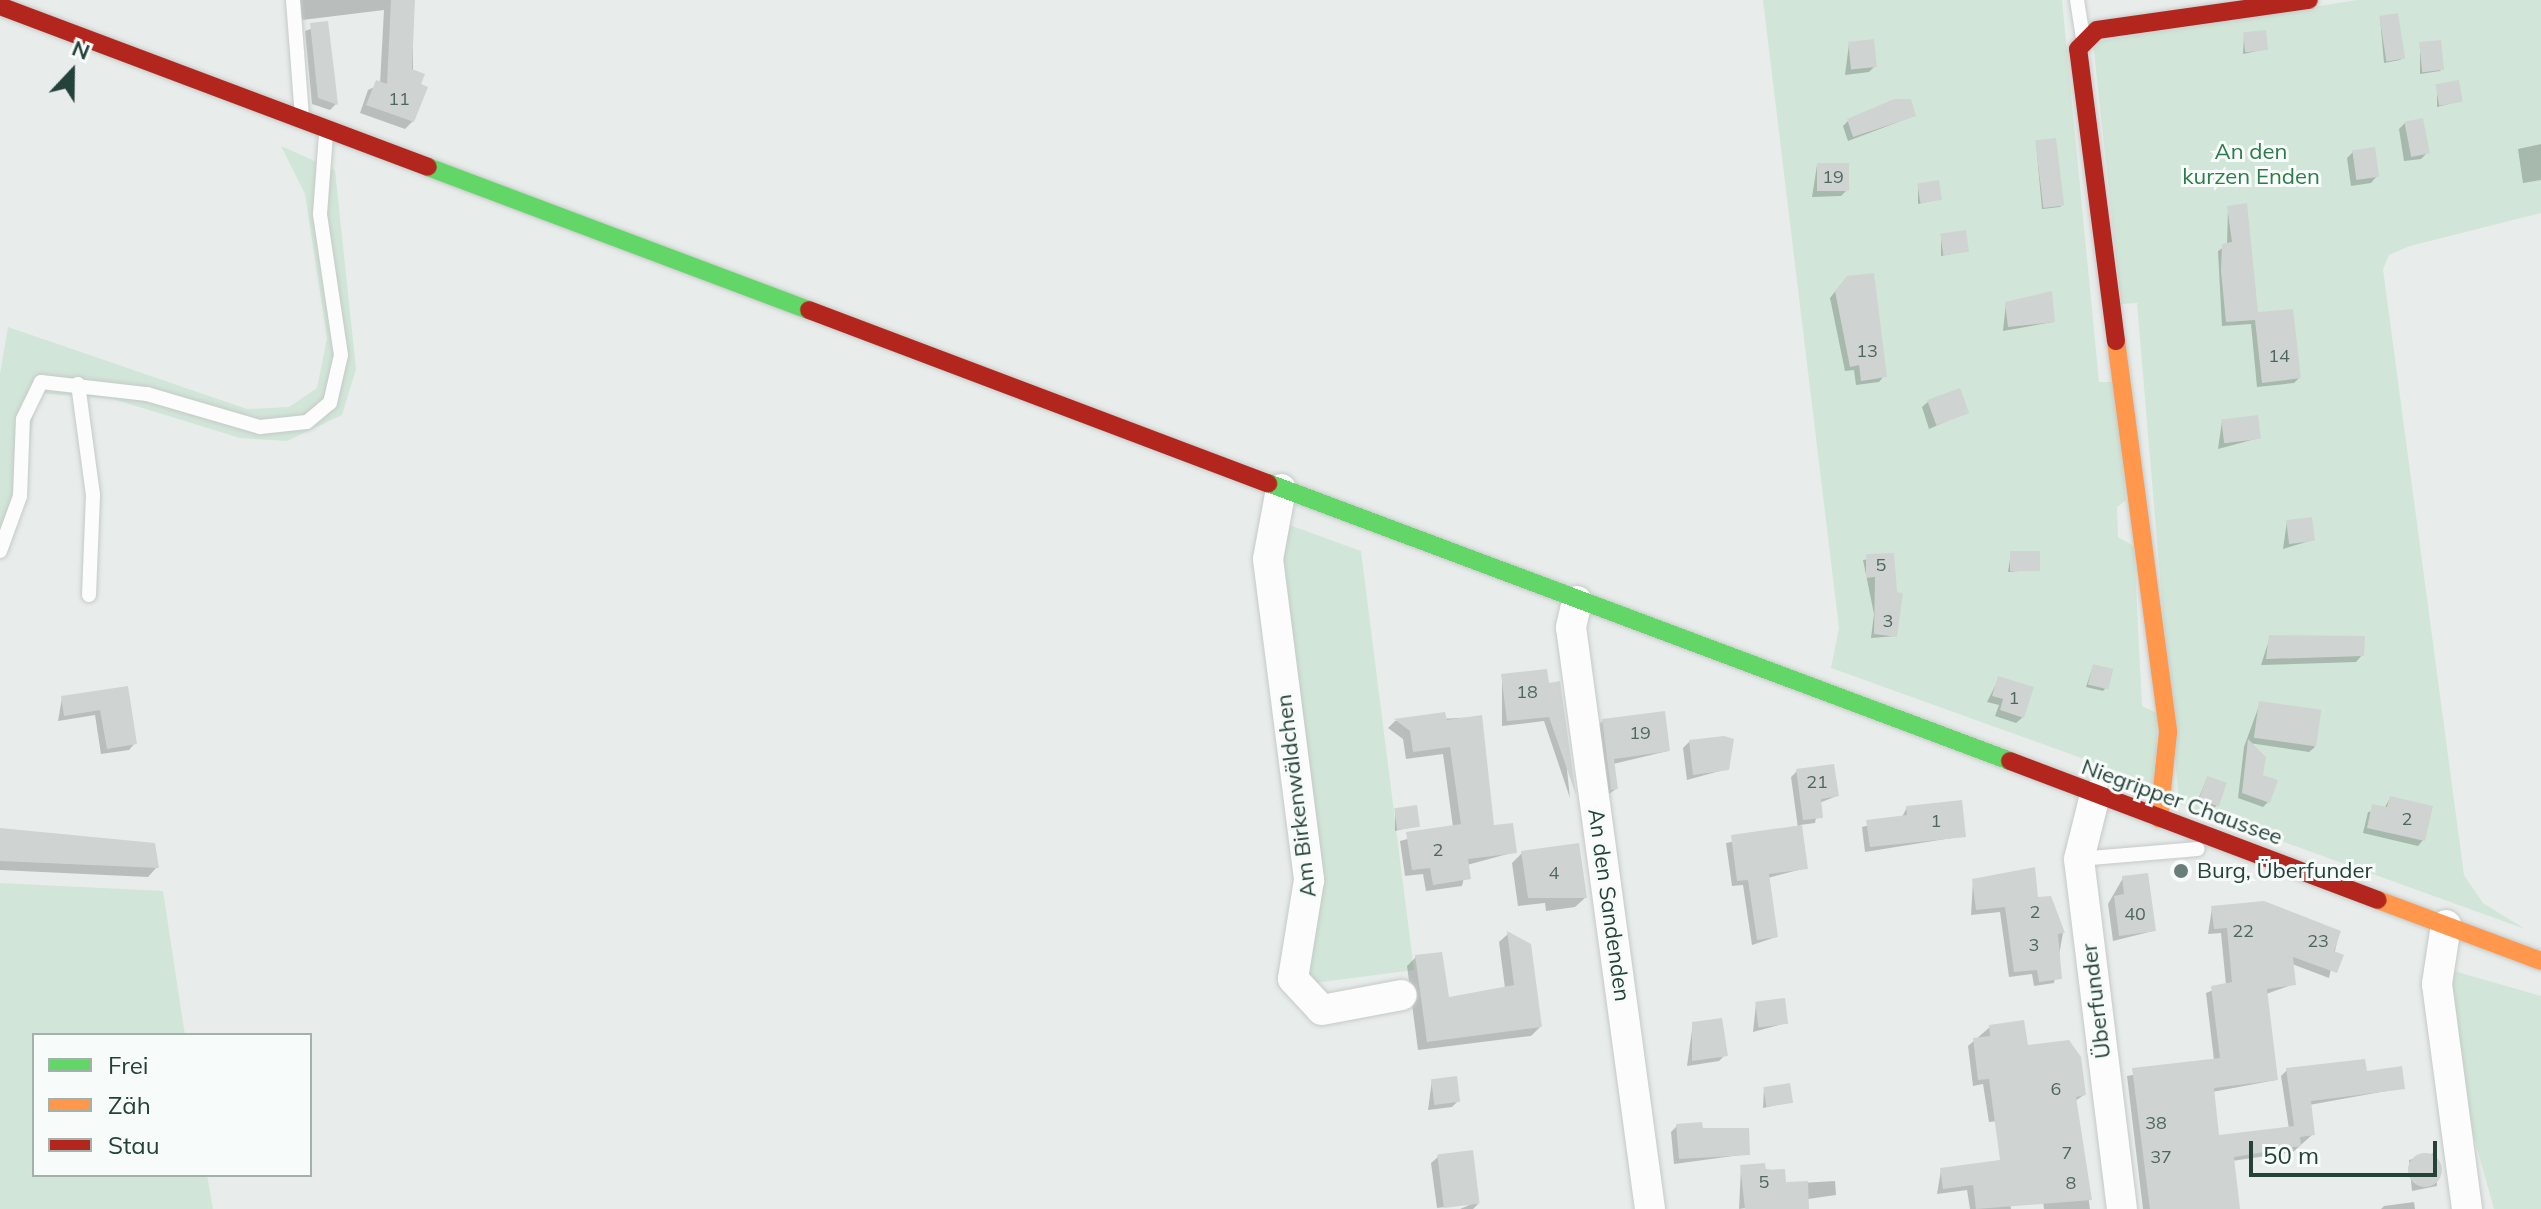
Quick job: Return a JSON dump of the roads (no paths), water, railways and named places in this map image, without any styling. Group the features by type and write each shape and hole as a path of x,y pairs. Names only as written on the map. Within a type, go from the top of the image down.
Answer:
{"main road":[{"path":"2159,819 2168,732 2078,49 2083,37 2309,0"},
{"name":"Niegripper Chaussee","path":"0,6 2541,961"}],"street":[{"name":"Am Birkenwäldchen","path":"1281,489 1268,559 1309,880 1293,979 1322,1010 1402,995"},
{"name":"An den Sandenden","path":"1577,601 1571,627 1650,1209"},
{"name":"Überfunder","path":"2095,795 2079,859 2122,1209"},
{"path":"2446,925 2437,984 2467,1209"}],"lane":[{"path":"293,0 302,120"},
{"path":"2077,0 2083,37"},
{"path":"0,551 20,496 29,399 41,382 147,394 260,427 307,422 330,403 341,355 320,214 327,130"},
{"path":"78,384 93,495 89,595"},
{"path":"2079,859 2179,848 2249,852"}],"place":[{"name":"Burg, Überfunder","path":"2181,871"}],"park label":[{"name":"An den kurzen Enden","path":"2251,164"}]}
